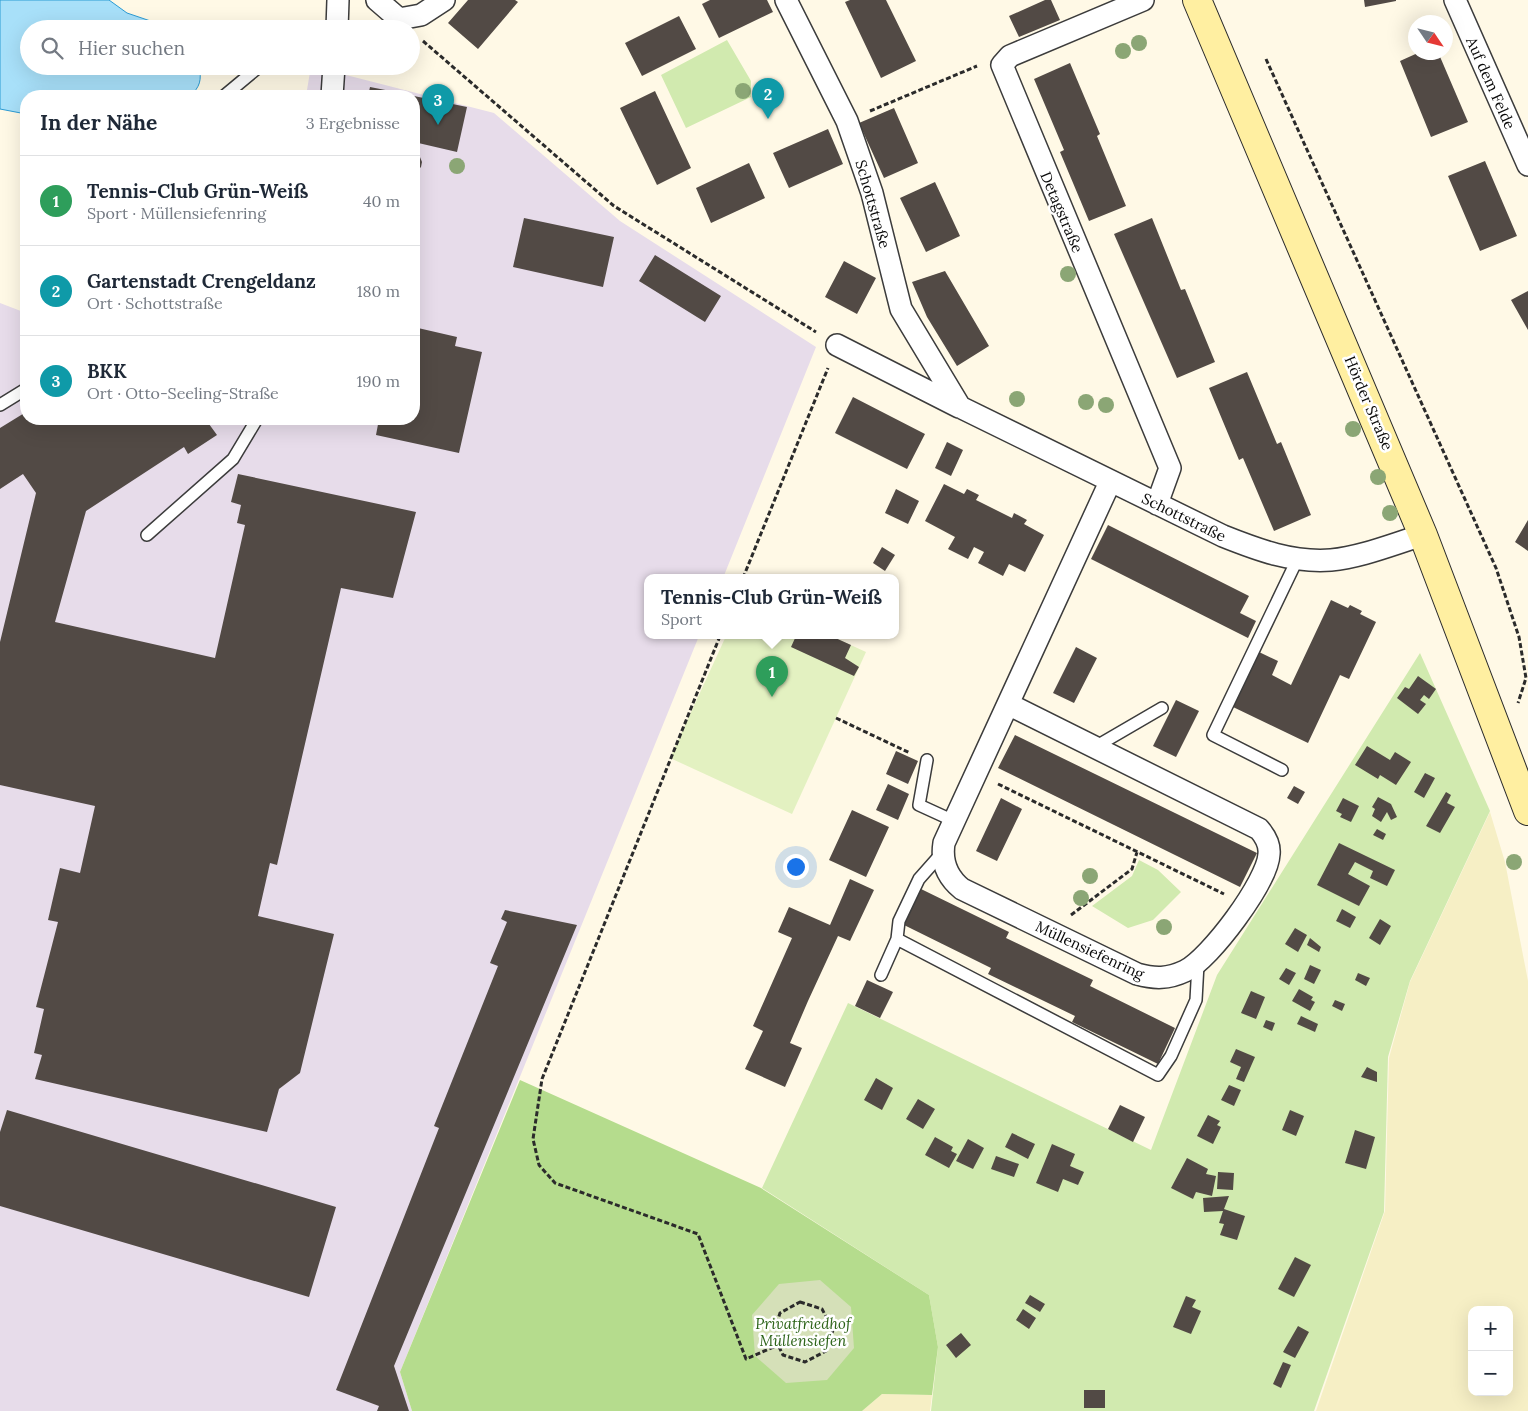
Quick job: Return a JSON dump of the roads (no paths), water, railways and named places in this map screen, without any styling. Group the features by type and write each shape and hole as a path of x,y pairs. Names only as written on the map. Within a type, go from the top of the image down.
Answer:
{"main road":[{"name":"Hörder Straße","path":"1198,0 1423,535 1528,811"}],"street":[{"path":"337,20 338,0"},
{"path":"377,0 398,19 421,16 444,0"},
{"name":"Schottstraße","path":"786,0 847,121 872,193 901,309 960,407"},
{"name":"Detagstraße","path":"1143,0 1010,56 1002,65 1170,468 1157,504"},
{"name":"Auf dem Felde","path":"1455,0 1528,165"},
{"path":"332,90 333,75"},
{"name":"Schottstraße","path":"837,345 1110,482 1260,551 1297,560 1331,560 1360,554 1423,535"},
{"path":"942,853 944,843 1110,482"},
{"name":"Müllensiefenring","path":"942,853 950,877 962,889 1049,932 1150,978 1162,979 1198,964 1229,928 1256,886 1269,854 1265,837 1259,829 1008,704"}],"lane":[{"path":"231,90 249,75"},
{"path":"0,405 20,393"},
{"path":"147,535 233,459 253,425"},
{"path":"1282,770 1213,735 1297,560"},
{"path":"1095,747 1162,708"},
{"path":"927,760 918,805 954,821"},
{"path":"881,975 897,939 899,921 919,879 942,853"},
{"path":"897,939 1158,1075 1171,1056 1196,1000 1198,964"}],"water":[{"path":"0,0 109,0 127,13 148,20 20,20 20,75 200,75 195,90 20,90 20,113 0,109"}],"place":[{"name":"Gartenstadt Crengeldanz","path":"768,119"},
{"name":"BKK","path":"438,125"},
{"name":"Tennis-Club Grün-Weiß","path":"772,697"}],"park label":[{"name":"Privatfriedhof Müllensiefen","path":"803,1332"}]}
